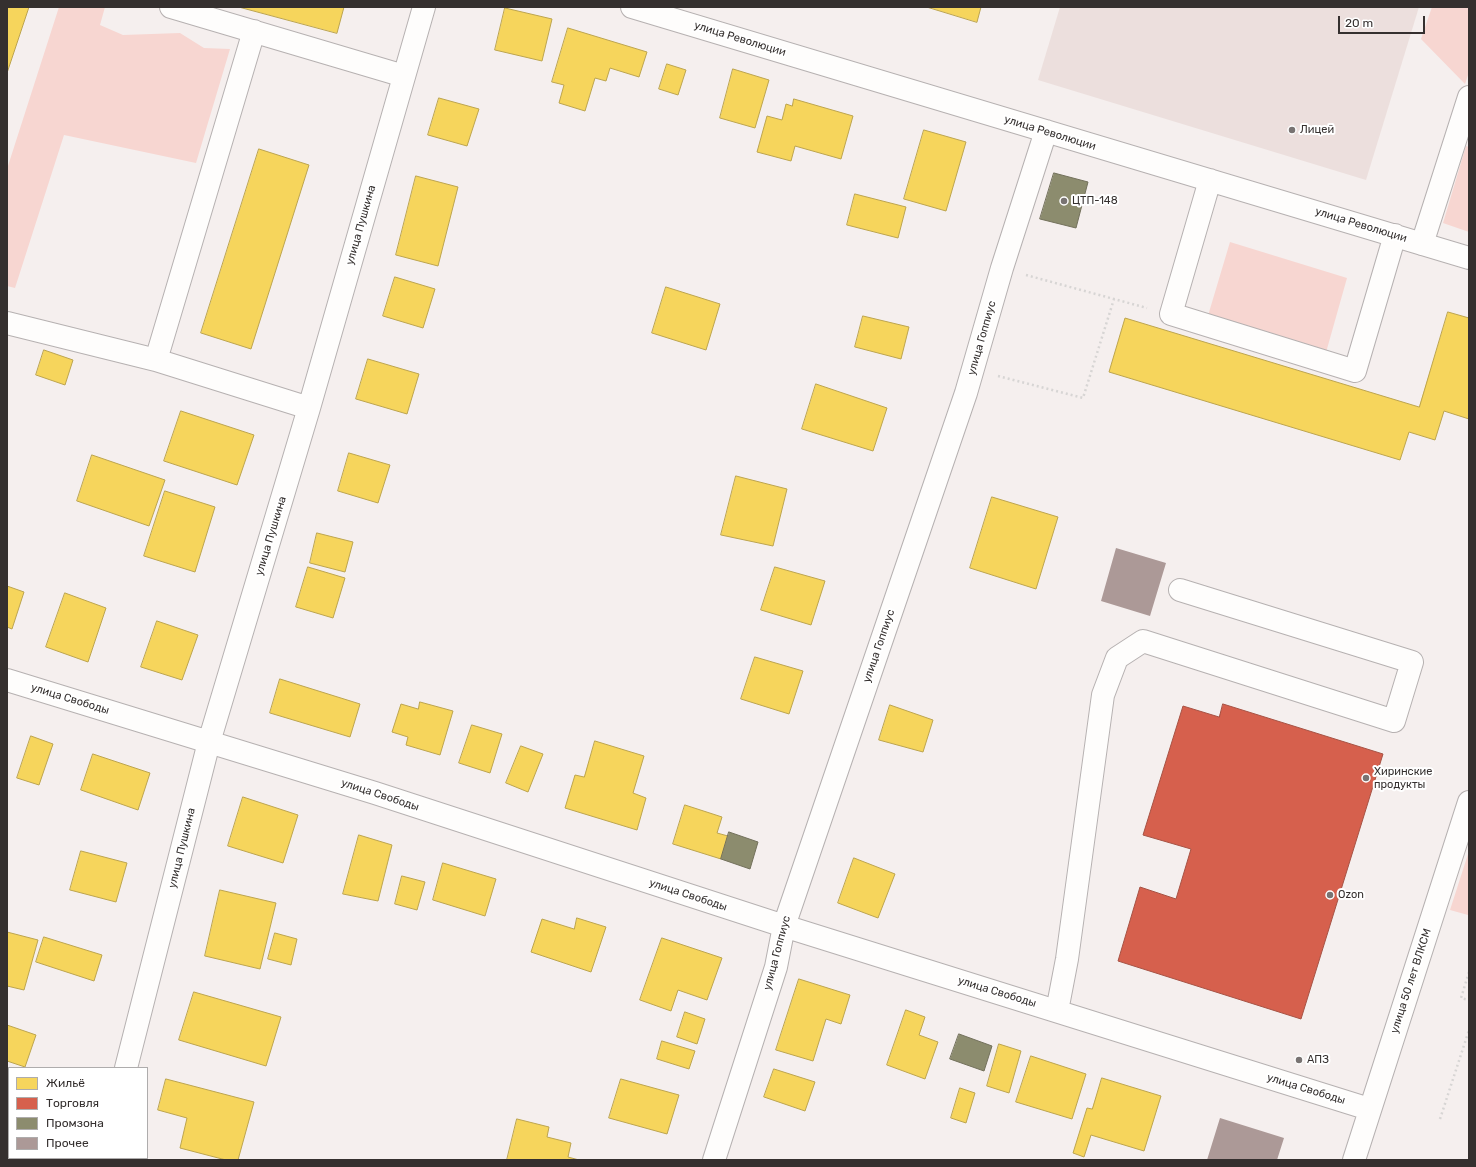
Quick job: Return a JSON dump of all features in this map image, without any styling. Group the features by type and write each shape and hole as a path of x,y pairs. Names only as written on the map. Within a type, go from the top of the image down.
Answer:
{"street":[{"path":"171,7 404,76"},
{"name":"улица Пушкина","path":"126,1067 209,742 309,408 424,7"},
{"name":"улица Революции","path":"632,7 1469,258"},
{"path":"156,360 254,31"},
{"path":"1422,244 1469,97"},
{"name":"улица Гоппиус","path":"714,1160 776,967 784,926 973,369 1002,268 1046,131"},
{"path":"1210,180 1171,314 1355,371 1395,235"},
{"path":"7,323 156,360 309,408"},
{"path":"1057,1011 1067,959 1103,695 1117,658 1142,641 1394,722 1410,669 1412,662 1180,590"},
{"name":"улица Свободы","path":"7,680 375,793 784,926 1369,1109"},
{"name":"улица 50 лет ВЛКСМ","path":"1354,1160 1369,1109 1469,802"}],"path":[{"path":"1002,268 1171,314"},
{"path":"973,369 1084,398 1114,299"},
{"path":"1469,972 1461,998 1469,1000"},
{"path":"1440,1119 1469,1030"}],"shaded area":[{"path":"59,7 105,7 100,25 123,35 180,33 204,48 230,49 196,163 64,135 15,288 7,286 7,169"},
{"name":"Лицей","path":"1060,7 1419,7 1366,180 1038,80"},
{"path":"1432,7 1469,7 1469,72 1465,84 1421,39"},
{"path":"1466,146 1469,147 1469,232 1443,223"},
{"path":"1230,242 1347,278 1325,356 1207,319"},
{"path":"1469,851 1469,911 1468,915 1450,910"}],"building: Жильё":[{"path":"7,7 29,7 7,73"},
{"path":"239,7 344,7 337,33"},
{"path":"927,7 981,7 977,22"},
{"path":"505,8 552,19 542,61 495,50"},
{"path":"568,28 647,52 639,77 610,68 606,81 595,78 585,111 559,103 564,85 552,82"},
{"path":"667,64 686,70 678,95 659,89"},
{"path":"733,69 769,80 755,128 720,118"},
{"path":"439,98 479,109 467,146 428,135"},
{"path":"794,99 853,116 841,159 795,146 791,161 757,152 767,116 782,120 786,104 792,106"},
{"path":"924,130 966,142 946,211 904,199"},
{"path":"259,149 309,165 251,349 201,333"},
{"path":"416,176 458,187 438,266 396,255"},
{"path":"855,194 906,207 898,238 847,225"},
{"path":"395,277 435,289 423,328 383,316"},
{"path":"666,287 720,304 706,350 652,333"},
{"path":"1448,312 1469,318 1469,419 1444,411 1435,440 1409,432 1400,460 1109,372 1125,318 1419,407"},
{"path":"863,316 909,327 901,359 855,347"},
{"path":"44,350 73,360 65,385 36,375"},
{"path":"368,359 419,374 407,414 356,399"},
{"path":"816,384 887,408 873,451 802,429"},
{"path":"181,411 254,435 237,485 164,461"},
{"path":"349,453 390,465 378,503 338,491"},
{"path":"92,455 165,480 149,526 77,501"},
{"path":"736,476 787,489 773,546 721,535"},
{"path":"165,491 215,507 195,572 144,556"},
{"path":"992,497 1058,517 1036,589 970,568"},
{"path":"317,533 353,542 345,572 310,563"},
{"path":"308,567 345,578 333,618 296,607"},
{"path":"775,567 825,581 811,625 761,610"},
{"path":"7,586 24,592 12,629 7,627"},
{"path":"65,593 106,608 88,662 46,647"},
{"path":"157,621 198,635 182,680 141,667"},
{"path":"755,657 803,671 789,714 741,699"},
{"path":"280,679 360,704 350,737 270,713"},
{"path":"420,702 453,711 440,755 406,745 408,737 392,732 401,704 418,709"},
{"path":"890,705 933,720 923,752 879,740"},
{"path":"472,725 502,734 490,773 459,763"},
{"path":"31,736 53,744 39,785 17,778"},
{"path":"595,741 644,756 633,793 646,798 637,830 565,808 575,775 584,777"},
{"path":"521,746 543,754 528,792 506,783"},
{"path":"93,754 150,773 138,810 81,790"},
{"path":"243,797 298,815 283,863 228,846"},
{"path":"685,805 722,817 717,833 728,836 721,859 673,844"},
{"path":"359,835 392,845 378,901 343,894"},
{"path":"81,851 127,863 116,902 70,890"},
{"path":"854,858 895,874 878,918 838,903"},
{"path":"443,863 496,879 485,916 433,900"},
{"path":"402,876 425,882 417,910 395,904"},
{"path":"220,890 276,903 260,969 205,956"},
{"path":"577,918 606,927 591,972 531,952 542,919 574,929"},
{"path":"7,932 38,940 24,990 7,986"},
{"path":"275,933 297,939 291,965 268,959"},
{"path":"44,937 102,955 94,981 36,962"},
{"path":"662,938 722,958 707,1000 678,990 671,1011 640,1000"},
{"path":"799,979 850,995 841,1024 826,1019 813,1061 776,1050"},
{"path":"194,992 281,1017 266,1066 179,1040"},
{"path":"906,1010 925,1017 919,1035 938,1042 925,1079 887,1065"},
{"path":"685,1012 705,1019 697,1044 677,1037"},
{"path":"7,1025 36,1035 25,1067 7,1061"},
{"path":"662,1041 695,1051 689,1069 657,1059"},
{"path":"999,1044 1021,1051 1009,1093 987,1086"},
{"path":"1031,1056 1086,1074 1072,1119 1016,1102"},
{"path":"774,1069 815,1082 805,1111 764,1097"},
{"path":"1102,1078 1161,1096 1144,1151 1091,1135 1084,1157 1073,1153 1087,1108 1092,1109"},
{"path":"166,1079 254,1102 238,1160 226,1160 180,1148 187,1118 158,1110"},
{"path":"621,1079 679,1095 667,1134 609,1118"},
{"path":"960,1088 975,1093 966,1123 951,1118"},
{"path":"7,1119 8,1152 7,1152"},
{"path":"517,1119 549,1127 547,1137 571,1143 568,1157 579,1160 507,1160"},
{"path":"28,1159 55,1159 55,1160"}],"building: Торговля":[{"path":"1223,704 1383,754 1301,1019 1118,961 1140,887 1176,899 1191,849 1143,835 1183,706 1219,717"}],"building: Промзона":[{"name":"ЦТП-148","path":"1054,173 1088,182 1076,228 1040,219"},
{"path":"729,832 758,842 750,869 721,859"},
{"path":"959,1034 992,1046 984,1071 950,1059"}],"building: Прочее":[{"path":"1116,548 1166,563 1150,616 1101,601"},
{"path":"1220,1118 1284,1138 1277,1160 1207,1160"}],"place":[{"name":"Лицей","path":"1292,130"},
{"name":"ЦТП-148","path":"1064,201"},
{"name":"Хиринские продукты","path":"1366,778"},
{"name":"Ozon","path":"1330,895"},
{"name":"АПЗ","path":"1299,1060"}]}
